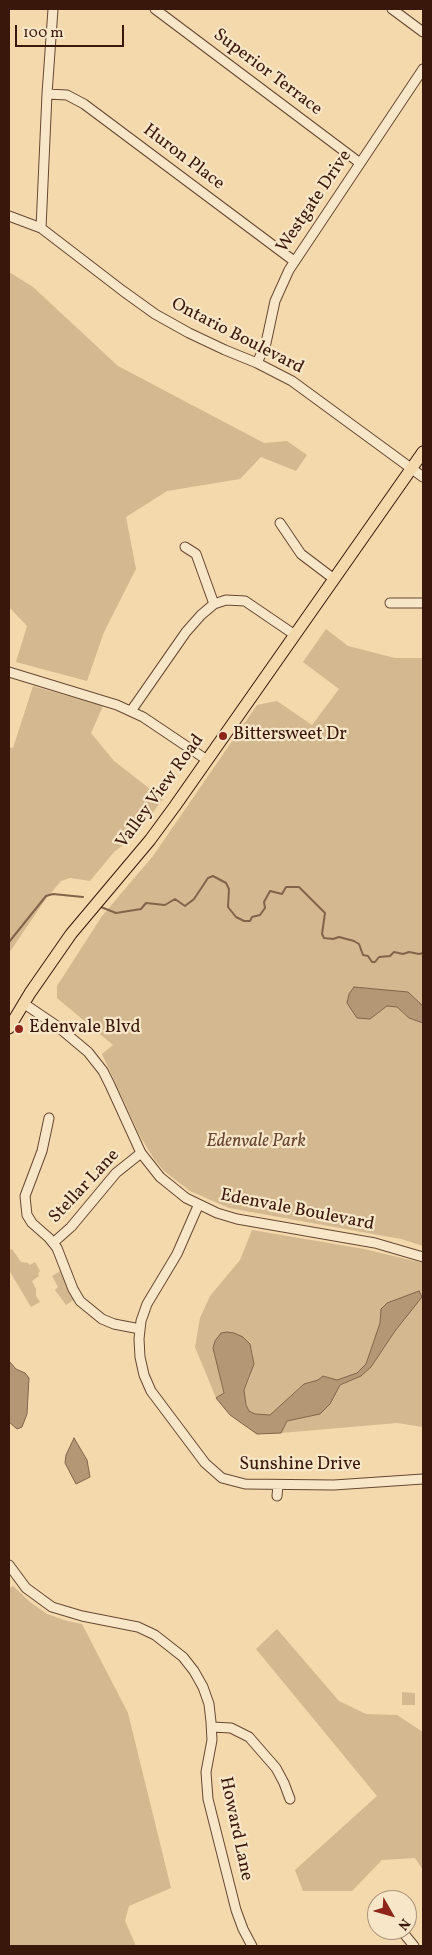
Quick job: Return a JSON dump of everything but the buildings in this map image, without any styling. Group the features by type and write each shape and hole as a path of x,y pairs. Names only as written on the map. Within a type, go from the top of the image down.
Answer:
{"main road":[{"name":"Valley View Road","path":"9,1028 23,1003 71,934 150,840 423,452"}],"street":[{"path":"41,228 53,9"},
{"name":"Superior Terrace","path":"155,9 360,163"},
{"path":"392,9 423,32"},
{"name":"Westgate Drive","path":"257,363 266,343 275,301 294,261 423,69"},
{"name":"Huron Place","path":"47,94 67,95 84,104 294,261"},
{"name":"Ontario Boulevard","path":"9,216 41,228 155,314 216,346 257,363 292,381 423,477"},
{"path":"280,523 301,554 334,579"},
{"path":"185,547 196,554 214,604"},
{"path":"131,711 186,632 214,604 226,600 245,601 295,635"},
{"path":"390,603 423,603"},
{"path":"9,672 91,696 131,711 166,732 206,760"},
{"name":"Edenvale Boulevard","path":"23,1003 64,1031 88,1052 110,1085 141,1153 163,1180 198,1206 237,1218 375,1243 423,1257"},
{"path":"49,1118 42,1151 24,1196 27,1215 32,1223 53,1243 63,1261 73,1290 80,1301 102,1319 140,1330"},
{"name":"Stellar Lane","path":"53,1243 71,1227 116,1173 141,1153"},
{"name":"Sunshine Drive","path":"198,1206 177,1254 147,1304 140,1330 140,1357 144,1375 151,1391 209,1468 222,1478 234,1483 334,1485 423,1479"},
{"path":"277,1496 278,1485"},
{"name":"Howard Lane","path":"9,1565 26,1588 52,1607 82,1616 138,1627 170,1645 194,1671 203,1687 209,1704 212,1727 206,1786 236,1910 252,1946"},
{"path":"212,1727 231,1728 249,1737 276,1768 290,1800"}],"green space":[{"path":"9,272 33,287 118,366 264,443 287,441 307,455 296,471 261,457 240,479 167,491 126,517 136,569 104,632 87,681 16,662 27,626 9,607"},
{"name":"Edenvale Park","path":"326,629 348,646 395,658 423,658 423,1006 408,992 389,992 370,1019 387,1006 397,1007 409,1018 423,1023 423,1246 401,1239 229,1208 190,1191 164,1171 140,1136 102,1054 113,1045 57,998 57,986 102,916 153,856 257,705 277,701 312,725 339,689 303,662"},
{"path":"33,686 103,706 91,733 114,761 163,799 135,836 114,852 90,881 70,878 61,881 45,900 9,953 9,747 13,748"},
{"path":"252,1230 364,1249 423,1263 423,1427 397,1423 281,1433 287,1421 320,1414 330,1404 340,1385 361,1376 371,1367 395,1331 381,1309 380,1323 366,1364 357,1373 337,1380 318,1380 304,1384 270,1415 255,1414 249,1411 246,1405 244,1390 250,1377 253,1355 250,1344 244,1337 215,1341 213,1348 224,1394 216,1398 195,1347 200,1318 210,1296 240,1260"},
{"path":"12,1249 21,1262 30,1265 35,1262 40,1271 39,1276 32,1281 36,1289 36,1296 40,1302 31,1307 9,1270 9,1250"},
{"path":"62,1270 75,1299 66,1305 55,1290 58,1287 52,1276"},
{"path":"13,1586 30,1602 47,1614 82,1624 128,1713 171,1888 129,1906 125,1921 136,1946 9,1946 9,1588"},
{"path":"277,1629 339,1701 366,1714 397,1715 423,1732 423,1870 415,1858 382,1860 352,1891 303,1891 295,1870 377,1796 256,1649"},
{"path":"402,1692 415,1693 415,1705 402,1705"}],"shaded area":[{"path":"354,987 408,992 423,1006 423,1023 409,1018 397,1007 387,1006 370,1019 357,1018 347,1003 349,994"},
{"path":"419,1291 422,1297 395,1331 371,1367 361,1376 340,1385 330,1404 320,1414 287,1421 281,1433 257,1434 230,1415 216,1398 224,1393 213,1348 215,1341 221,1333 234,1333 243,1337 250,1344 254,1364 244,1390 246,1405 249,1411 255,1414 270,1415 304,1384 318,1380 323,1376 337,1380 357,1373 366,1364 380,1323 381,1309 387,1303"},
{"path":"9,1361 16,1369 25,1373 29,1378 27,1414 22,1427 17,1429 9,1422"},
{"path":"74,1438 87,1460 90,1477 76,1484 65,1463 66,1455"}],"waterway":[{"path":"101,907 116,913 141,909 146,903 165,905 175,899 185,906 194,899 208,878 213,876 226,883 229,889 228,907 236,917 244,921 250,921 252,917 260,915 265,908 264,902 270,891 282,894 286,887 299,887 325,913 322,934 324,938 333,939 339,937 354,941 359,944 363,955 368,956 372,962 375,962 379,957 390,956 394,952 403,954 409,952 423,953"},
{"path":"9,942 46,896 53,894 83,897"}],"place":[{"name":"Bittersweet Dr","path":"223,736"},
{"name":"Edenvale Blvd","path":"19,1029"}]}
